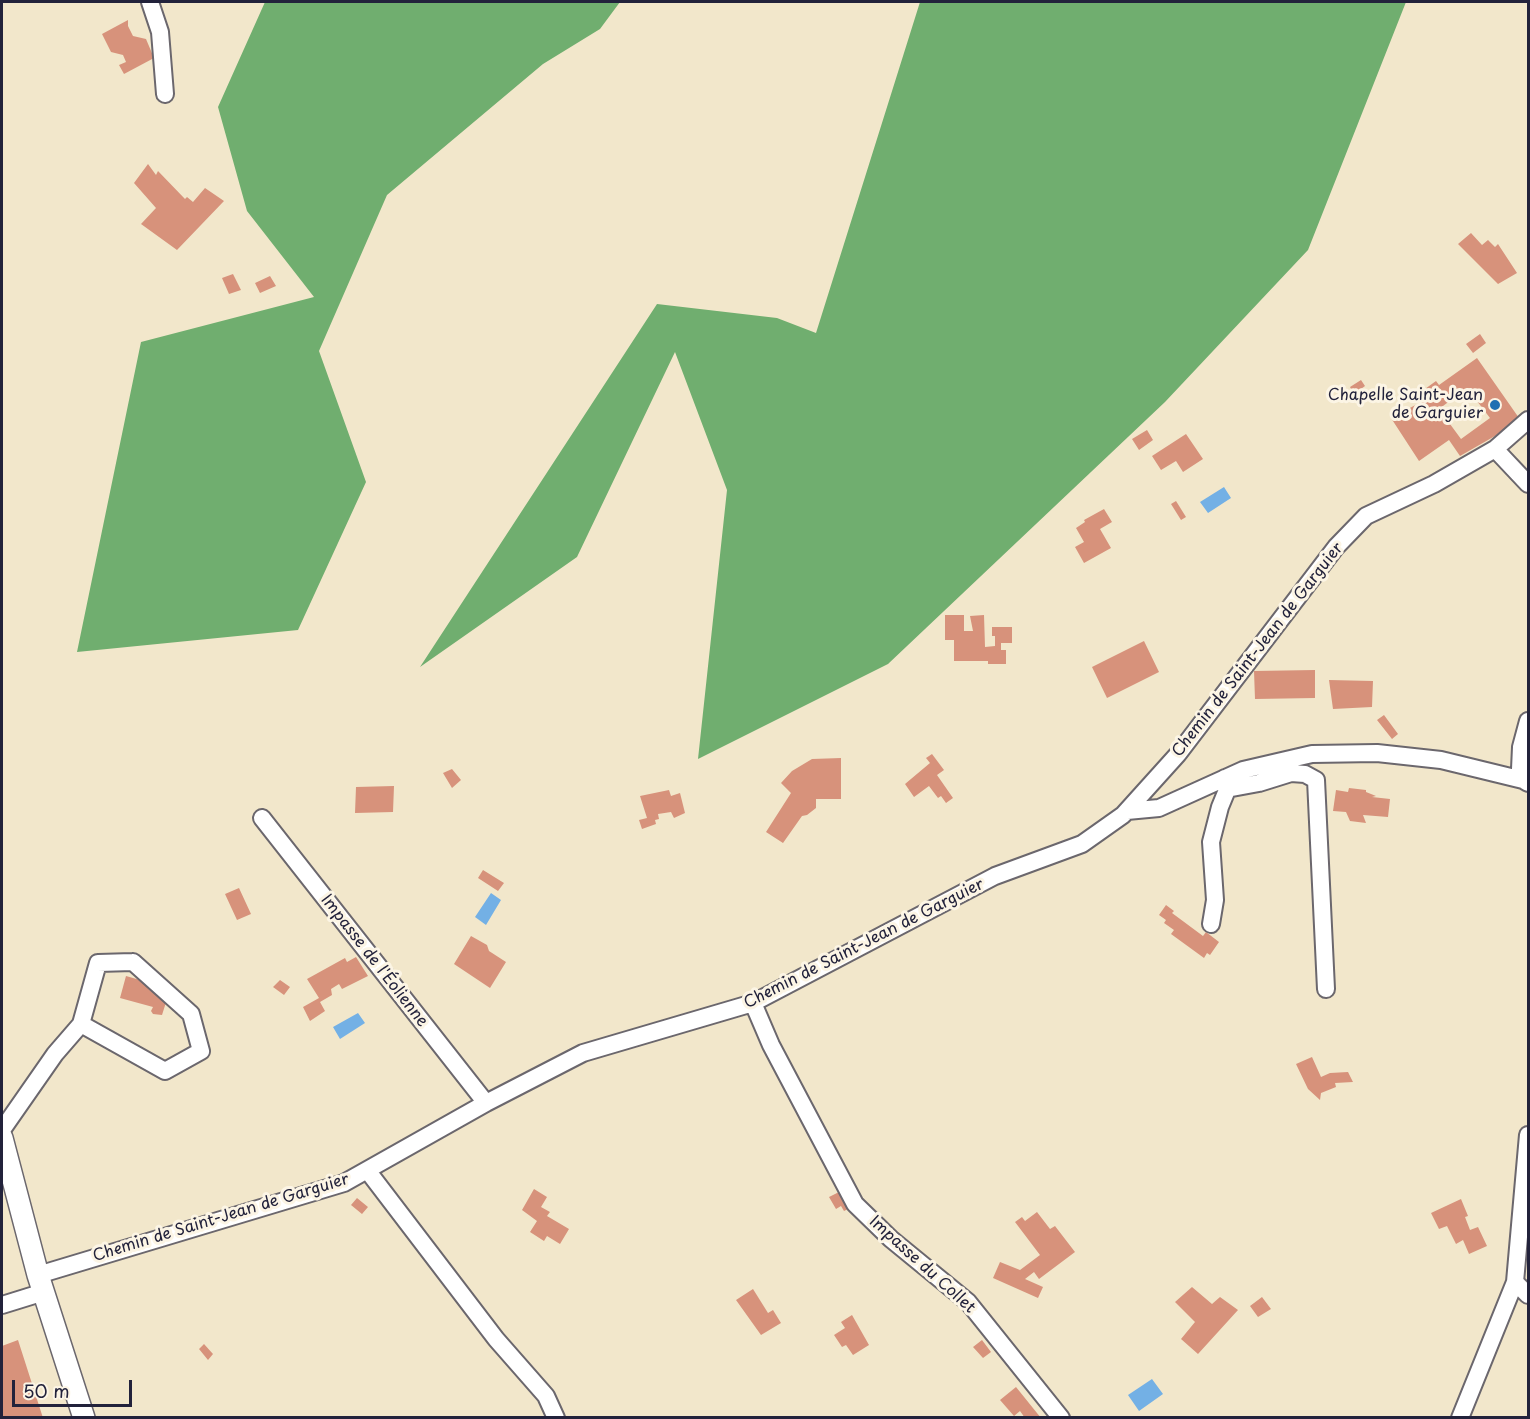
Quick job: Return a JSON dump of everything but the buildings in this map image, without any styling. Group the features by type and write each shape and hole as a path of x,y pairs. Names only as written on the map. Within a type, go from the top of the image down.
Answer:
{"main road":[{"path":"2,1138 41,1284 84,1418"}],"street":[{"path":"150,2 160,32 165,94"},
{"name":"Chemin de Saint-Jean de Garguier","path":"2,1305 41,1284 344,1183 486,1103 583,1053 722,1014 753,1003 995,876 1082,844 1127,811 1178,754 1336,547 1366,516 1434,484 1495,449 1528,420"},
{"path":"1495,449 1528,484"},
{"path":"1526,782 1520,769 1521,747 1528,721"},
{"path":"1127,811 1159,808 1243,770 1312,754 1377,753 1441,760 1526,782"},
{"path":"1225,778 1233,788 1291,773 1305,774 1316,780 1326,989"},
{"path":"1211,924 1215,900 1211,842 1227,790 1225,778"},
{"name":"Impasse de l'Éolienne","path":"262,818 486,1103"},
{"path":"2,1130 55,1054 81,1024 98,963 133,962 191,1014 201,1051 165,1071 81,1024"},
{"name":"Impasse du Collet","path":"753,1003 771,1045 855,1204 891,1239 968,1302 1061,1418"},
{"path":"1460,1418 1515,1282 1528,1135"},
{"path":"367,1170 496,1339 546,1396 556,1418"},
{"path":"1515,1282 1528,1295"}],"green space":[{"path":"265,2 620,2 600,29 543,64 387,195 319,351 366,482 298,630 77,652 141,342 314,297 247,211 218,107"},
{"path":"920,2 1406,2 1308,250 1165,402 888,664 698,759 727,490 675,352 577,557 420,667 657,304 777,318 816,333"}],"water":[{"path":"1224,487 1231,498 1208,513 1200,502"},
{"path":"491,893 501,900 486,925 475,917"},
{"path":"358,1013 365,1023 340,1039 333,1027"},
{"path":"1152,1379 1163,1394 1139,1411 1128,1395"}],"place":[{"name":"Chapelle Saint-Jean de Garguier","path":"1495,405"}]}
